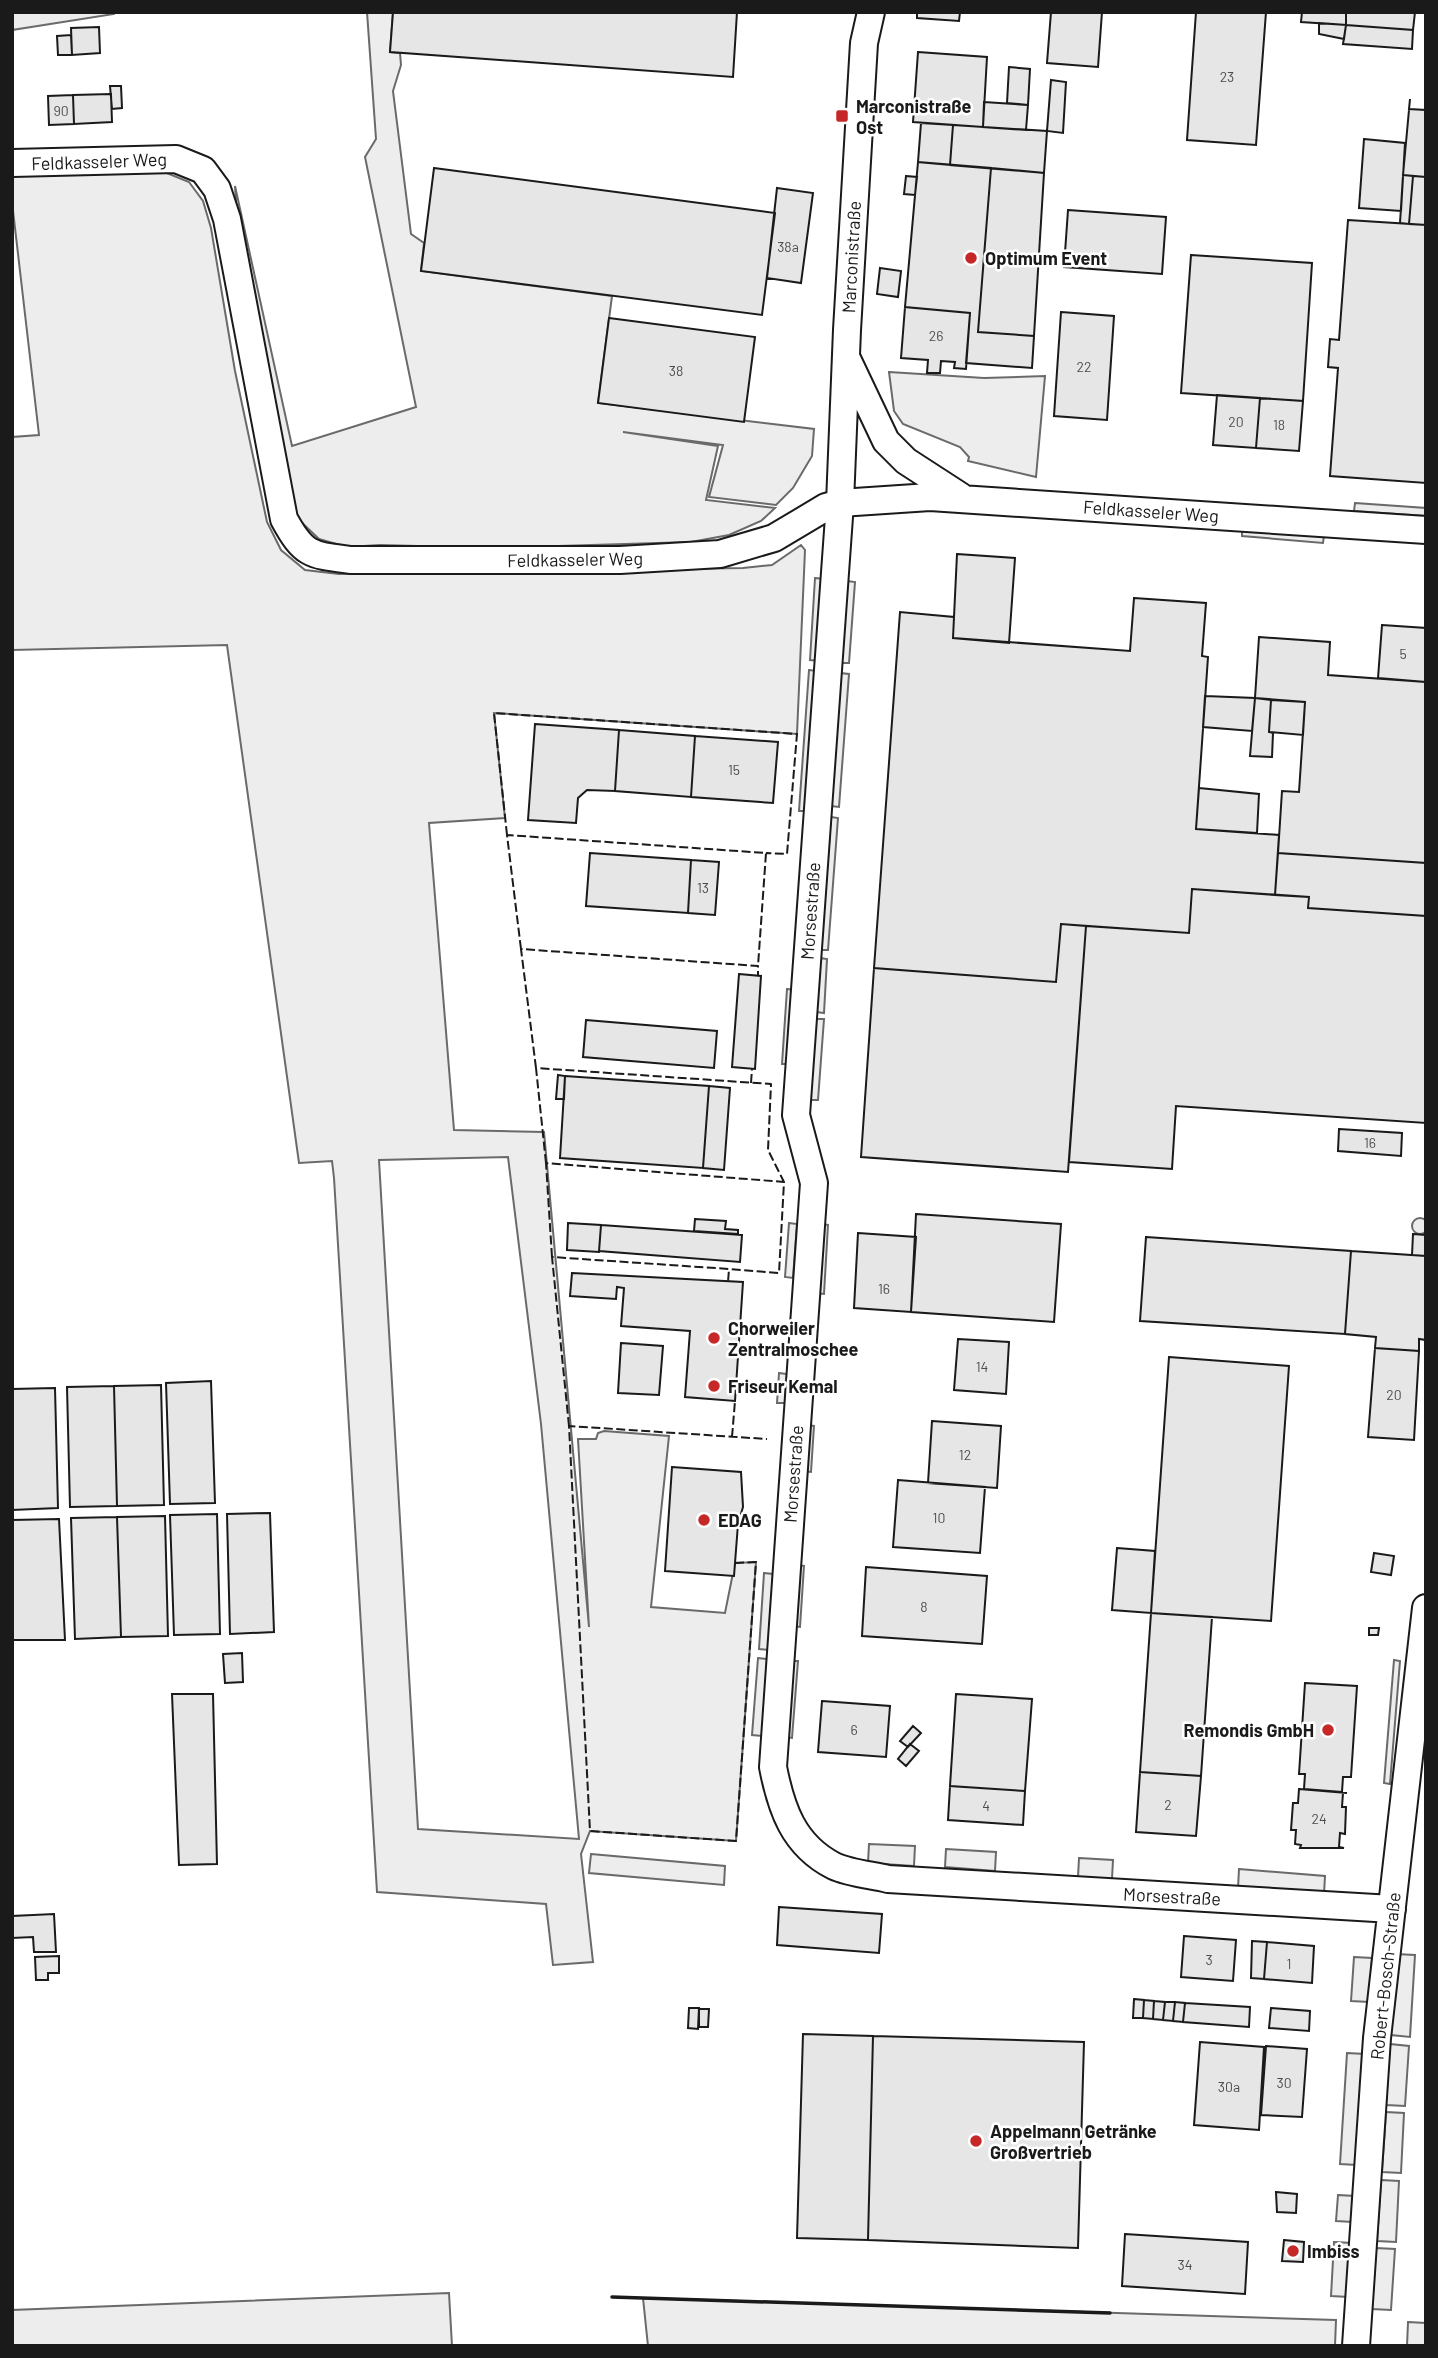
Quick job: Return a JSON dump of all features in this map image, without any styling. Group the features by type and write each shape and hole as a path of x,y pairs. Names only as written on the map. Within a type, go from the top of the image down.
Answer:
{"street":[{"name":"Marconistraße","path":"840,502 864,43 870,12"},
{"name":"Feldkasseler Weg","path":"12,163 176,159 203,170 217,189 227,219 284,519 298,545 321,556 352,560 620,560 720,554 774,538 840,502 930,497 1426,530"},
{"path":"846,355 886,441 914,467 965,499"},
{"name":"Morsestraße","path":"840,502 796,1115 814,1183 773,1767 781,1808 797,1837 834,1866 888,1879 1392,1909"},
{"name":"Robert-Bosch-Straße","path":"1356,2346 1377,2038 1426,1608"}],"shaded area":[{"path":"12,12 114,12 114,14 12,30"},
{"path":"367,12 393,12 390,52 400,53 401,65 393,91 411,234 424,243 421,271 612,296 598,403 814,429 812,456 793,488 776,505 709,497 723,445 623,432 718,446 706,500 775,508 761,521 729,535 691,542 494,548 380,545 347,547 319,539 298,519 291,504 237,220 235,186 292,446 416,407 365,157 376,139"},
{"path":"162,171 189,182 203,201 211,228 235,371 267,522 281,550 305,570 339,574 743,568 772,565 801,545 805,550 797,734 494,713 505,818 429,823 454,1130 544,1132 589,1627 578,1439 596,1439 598,1433 604,1431 669,1436 651,1607 725,1613 735,1563 756,1562 736,1841 590,1831 581,1854 593,1962 553,1965 546,1904 377,1892 332,1161 299,1163 227,645 12,650 12,437 39,435 12,202 12,176","holes":["508,1157 541,1424 579,1839 418,1829 379,1160"]},
{"path":"889,372 984,378 1045,376 1036,477 968,461 969,457 960,447 903,424 894,411"},
{"path":"1355,503 1426,508 1426,516 1354,511"},
{"path":"1242,529 1324,535 1323,543 1242,536"},
{"path":"815,578 824,579 819,661 810,660"},
{"path":"847,581 855,582 849,663 841,663"},
{"path":"809,670 817,671 807,811 799,811"},
{"path":"840,673 849,674 839,807 831,806"},
{"path":"831,817 838,818 828,950 821,950"},
{"path":"820,958 827,959 824,1013 816,1012"},
{"path":"787,989 796,990 790,1064 782,1064"},
{"path":"815,1019 824,1019 818,1100 810,1100"},
{"path":"1420,1218 1428,1226 1420,1234 1412,1226"},
{"path":"789,1223 797,1224 793,1278 785,1277"},
{"path":"820,1224 828,1225 824,1294 816,1293"},
{"path":"779,1373 787,1374 785,1403 777,1403"},
{"path":"806,1425 814,1426 811,1472 803,1471"},
{"path":"796,1565 804,1566 800,1627 792,1626"},
{"path":"764,1573 773,1574 768,1650 759,1649"},
{"path":"758,1658 767,1659 762,1736 752,1735"},
{"path":"1394,1660 1400,1661 1390,1784 1384,1783"},
{"path":"790,1661 798,1661 792,1738 784,1737"},
{"path":"869,1844 915,1846 914,1866 868,1863"},
{"path":"946,1849 996,1852 995,1871 945,1867"},
{"path":"591,1854 725,1866 724,1885 589,1873"},
{"path":"1079,1858 1113,1860 1112,1879 1078,1877"},
{"path":"1239,1869 1325,1876 1324,1894 1238,1888"},
{"path":"1396,1954 1415,1955 1410,2037 1391,2035"},
{"path":"1354,1957 1372,1958 1369,2002 1351,2001"},
{"path":"1390,2044 1409,2046 1405,2106 1386,2105"},
{"path":"1347,2053 1365,2054 1357,2165 1340,2164"},
{"path":"1386,2112 1404,2113 1401,2173 1382,2172"},
{"path":"1381,2180 1399,2181 1396,2242 1377,2241"},
{"path":"1338,2195 1355,2196 1353,2222 1336,2221"},
{"path":"1334,2242 1352,2243 1349,2297 1331,2296"},
{"path":"1376,2248 1395,2249 1391,2310 1372,2309"},
{"path":"449,2293 452,2346 12,2346 12,2310"},
{"path":"643,2298 1336,2320 1335,2346 648,2346"},
{"path":"1408,2322 1426,2323 1426,2346 1407,2346"}],"building":[{"path":"393,12 737,12 733,77 390,52"},
{"path":"917,12 960,12 959,21 917,18"},
{"path":"1051,12 1102,12 1098,67 1047,63"},
{"path":"1196,12 1266,12 1256,145 1187,140"},
{"path":"1302,12 1346,12 1346,25 1301,22"},
{"path":"1346,12 1415,12 1413,30 1346,25"},
{"path":"1319,23 1346,25 1344,39 1319,34"},
{"path":"1346,25 1413,30 1412,49 1343,44"},
{"path":"99,27 100,53 72,55 71,28"},
{"path":"71,35 72,55 58,55 57,36"},
{"path":"918,52 987,57 983,127 913,122"},
{"path":"1009,67 1030,69 1028,105 1007,103"},
{"path":"1051,80 1066,82 1063,133 1047,131"},
{"path":"110,86 121,86 122,108 112,109"},
{"path":"111,94 112,122 74,124 73,95"},
{"path":"73,95 74,124 49,125 48,96"},
{"path":"984,102 1028,105 1026,130 983,127"},
{"path":"1409,109 1426,110 1426,177 1403,175"},
{"path":"921,123 953,125 950,165 918,162"},
{"path":"953,125 1047,131 1044,173 950,165"},
{"path":"1364,139 1405,143 1401,211 1359,208"},
{"path":"918,162 991,168 978,332 1034,336 1032,368 966,363 970,313 905,307"},
{"path":"434,168 775,213 762,315 421,271"},
{"path":"991,168 1044,173 1034,336 978,332"},
{"path":"1403,175 1413,176 1409,224 1400,223"},
{"path":"906,176 917,177 915,195 904,194"},
{"path":"1413,176 1426,177 1426,225 1409,224"},
{"path":"777,188 813,193 801,283 767,278"},
{"path":"1068,210 1166,217 1162,274 1064,267"},
{"path":"1348,220 1426,225 1426,483 1330,476 1338,368 1328,367 1330,339 1339,340"},
{"path":"1191,255 1312,263 1303,401 1181,393"},
{"path":"880,268 901,271 898,297 877,294"},
{"path":"905,307 970,313 966,369 954,368 955,362 941,361 940,373 927,373 928,360 901,358"},
{"path":"1061,312 1114,316 1107,420 1054,416"},
{"path":"609,318 755,337 744,422 598,403"},
{"path":"1217,395 1260,398 1256,448 1213,445"},
{"path":"1260,398 1303,401 1299,451 1256,448"},
{"path":"957,554 1015,558 1009,643 953,638"},
{"path":"1134,598 1206,603 1202,656 1208,657 1196,829 1279,835 1275,895 1192,889 1189,933 1061,924 1056,982 874,968 900,612 954,617 953,638 1130,651"},
{"path":"1382,625 1426,628 1426,682 1378,678"},
{"path":"1259,637 1330,642 1328,675 1426,682 1426,863 1278,853 1282,791 1299,792 1305,702 1255,698"},
{"path":"1205,696 1255,698 1252,731 1203,727"},
{"path":"1255,698 1271,700 1269,732 1273,733 1272,757 1250,756"},
{"path":"1271,700 1305,702 1303,735 1269,732"},
{"path":"535,724 619,730 615,791 587,790 578,798 576,823 528,820"},
{"path":"619,730 695,736 691,797 615,791"},
{"path":"695,736 778,742 773,803 691,797"},
{"path":"1199,788 1259,794 1257,833 1196,829"},
{"path":"590,853 691,860 688,913 586,906"},
{"path":"1278,853 1426,863 1426,916 1308,908 1309,897 1275,895"},
{"path":"691,860 719,862 715,915 688,913"},
{"path":"1192,889 1309,897 1308,908 1426,916 1426,1123 1176,1106 1172,1169 1069,1162 1086,926 1189,933"},
{"path":"1061,924 1086,926 1068,1172 861,1157 874,968 1056,982"},
{"path":"739,974 761,976 755,1069 732,1067"},
{"path":"586,1020 717,1031 714,1068 583,1057"},
{"path":"558,1075 565,1076 564,1099 556,1099"},
{"path":"565,1076 709,1086 703,1168 560,1158"},
{"path":"709,1086 730,1088 724,1170 703,1168"},
{"path":"1339,1129 1402,1133 1401,1156 1338,1151"},
{"path":"916,1214 1061,1224 1054,1322 911,1312"},
{"path":"695,1219 726,1221 725,1229 738,1230 738,1234 694,1231"},
{"path":"568,1223 601,1225 599,1252 567,1250"},
{"path":"601,1225 742,1235 740,1262 599,1251"},
{"path":"858,1233 916,1237 911,1312 854,1308"},
{"path":"1413,1234 1426,1235 1426,1256 1412,1255"},
{"path":"1146,1237 1351,1251 1345,1334 1140,1321"},
{"path":"1351,1251 1426,1256 1426,1340 1419,1339 1419,1351 1375,1348 1376,1337 1345,1334"},
{"name":"Chorweiler Zentralmoschee","path":"572,1273 743,1282 735,1401 685,1397 690,1331 621,1326 624,1288 617,1287 616,1299 570,1296"},
{"path":"958,1339 1009,1342 1006,1394 954,1390"},
{"path":"621,1343 663,1346 659,1395 618,1393"},
{"path":"1375,1348 1419,1351 1414,1440 1368,1437"},
{"path":"1169,1357 1289,1366 1271,1621 1151,1613"},
{"path":"211,1381 215,1503 170,1504 166,1383"},
{"path":"161,1385 164,1505 117,1506 114,1386"},
{"path":"114,1386 117,1506 70,1507 67,1387"},
{"path":"55,1388 58,1508 12,1510 12,1389"},
{"path":"932,1421 1001,1426 997,1488 928,1483"},
{"name":"EDAG","path":"672,1467 741,1472 743,1507 738,1524 734,1576 665,1571"},
{"path":"898,1480 985,1487 980,1553 893,1547"},
{"path":"270,1513 274,1632 230,1634 227,1514"},
{"path":"217,1514 220,1634 174,1635 170,1515"},
{"path":"165,1516 168,1636 121,1637 117,1517"},
{"path":"117,1517 121,1637 75,1639 71,1518"},
{"path":"59,1519 65,1640 12,1640 12,1520"},
{"path":"1117,1548 1155,1551 1151,1613 1112,1610"},
{"path":"1374,1553 1394,1556 1391,1575 1371,1572"},
{"path":"866,1567 987,1576 982,1644 862,1636"},
{"path":"1151,1613 1212,1617 1201,1776 1140,1772"},
{"path":"1369,1628 1379,1628 1378,1635 1369,1635"},
{"path":"242,1653 243,1682 225,1683 223,1654"},
{"name":"Remondis GmbH","path":"1305,1683 1357,1686 1351,1777 1343,1777 1342,1792 1304,1789 1305,1774 1299,1774"},
{"path":"172,1694 213,1694 217,1864 179,1865"},
{"path":"956,1694 1032,1699 1025,1791 950,1786"},
{"path":"822,1701 890,1706 886,1757 818,1752"},
{"path":"913,1726 921,1733 908,1747 900,1741"},
{"path":"910,1744 919,1751 906,1766 898,1759"},
{"path":"1140,1772 1201,1776 1196,1836 1136,1832"},
{"path":"950,1786 1025,1791 1023,1825 948,1820"},
{"path":"1299,1789 1347,1793 1343,1793 1342,1807 1346,1807 1345,1834 1340,1833 1339,1847 1344,1848 1300,1848 1301,1845 1295,1844 1296,1830 1291,1830 1293,1803 1298,1803"},
{"path":"779,1907 882,1914 879,1953 777,1945"},
{"path":"54,1914 56,1952 34,1952 33,1937 12,1938 12,1916"},
{"path":"1184,1936 1236,1940 1233,1981 1181,1977"},
{"path":"1252,1941 1267,1942 1264,1979 1251,1978"},
{"path":"1267,1942 1314,1946 1312,1983 1264,1979"},
{"path":"59,1956 59,1973 48,1973 48,1980 36,1980 35,1957"},
{"path":"1134,1999 1144,2000 1143,2018 1133,2018"},
{"path":"1144,2000 1154,2001 1153,2019 1143,2018"},
{"path":"1154,2001 1165,2002 1163,2020 1153,2019"},
{"path":"1165,2002 1175,2002 1173,2021 1163,2020"},
{"path":"1175,2002 1185,2003 1183,2022 1173,2021"},
{"path":"1185,2003 1250,2007 1249,2027 1183,2022"},
{"path":"689,2008 699,2008 698,2029 688,2028"},
{"path":"1271,2008 1310,2011 1309,2031 1269,2028"},
{"path":"699,2009 709,2009 708,2027 699,2027"},
{"path":"803,2034 873,2036 868,2240 797,2238"},
{"name":"Appelmann Getränke Großvertrieb","path":"873,2036 1084,2042 1078,2248 868,2240"},
{"path":"1200,2042 1264,2047 1259,2130 1194,2125"},
{"path":"1266,2046 1307,2049 1302,2117 1261,2115"},
{"path":"1276,2192 1297,2194 1296,2213 1277,2212"},
{"path":"1125,2234 1248,2242 1245,2294 1122,2286"},
{"name":"Imbiss","path":"1284,2240 1304,2242 1303,2262 1282,2261"}],"fence":[{"path":"507,835 494,713 797,734 787,854 766,853"},
{"path":"521,949 507,835 766,853 758,966"},
{"path":"536,1068 521,949 758,966 758,975"},
{"path":"546,1163 536,1068 771,1084 768,1150 784,1182"},
{"path":"751,1083 752,1069"},
{"path":"552,1257 546,1163 784,1182 779,1273 729,1269"},
{"path":"569,1426 552,1257 729,1269 728,1282"},
{"path":"732,1437 735,1401"},
{"path":"735,1563 756,1562 736,1841 590,1831 569,1426 767,1439"}],"wall":[{"path":"612,2297 1110,2313"}],"place":[{"name":"Marconistraße Ost","path":"842,116"},
{"name":"Optimum Event","path":"971,258"},
{"name":"Chorweiler Zentralmoschee","path":"714,1338"},
{"name":"Friseur Kemal","path":"714,1386"},
{"name":"EDAG","path":"704,1520"},
{"name":"Remondis GmbH","path":"1328,1730"},
{"name":"Appelmann Getränke Großvertrieb","path":"976,2141"},
{"name":"Imbiss","path":"1293,2251"}]}
